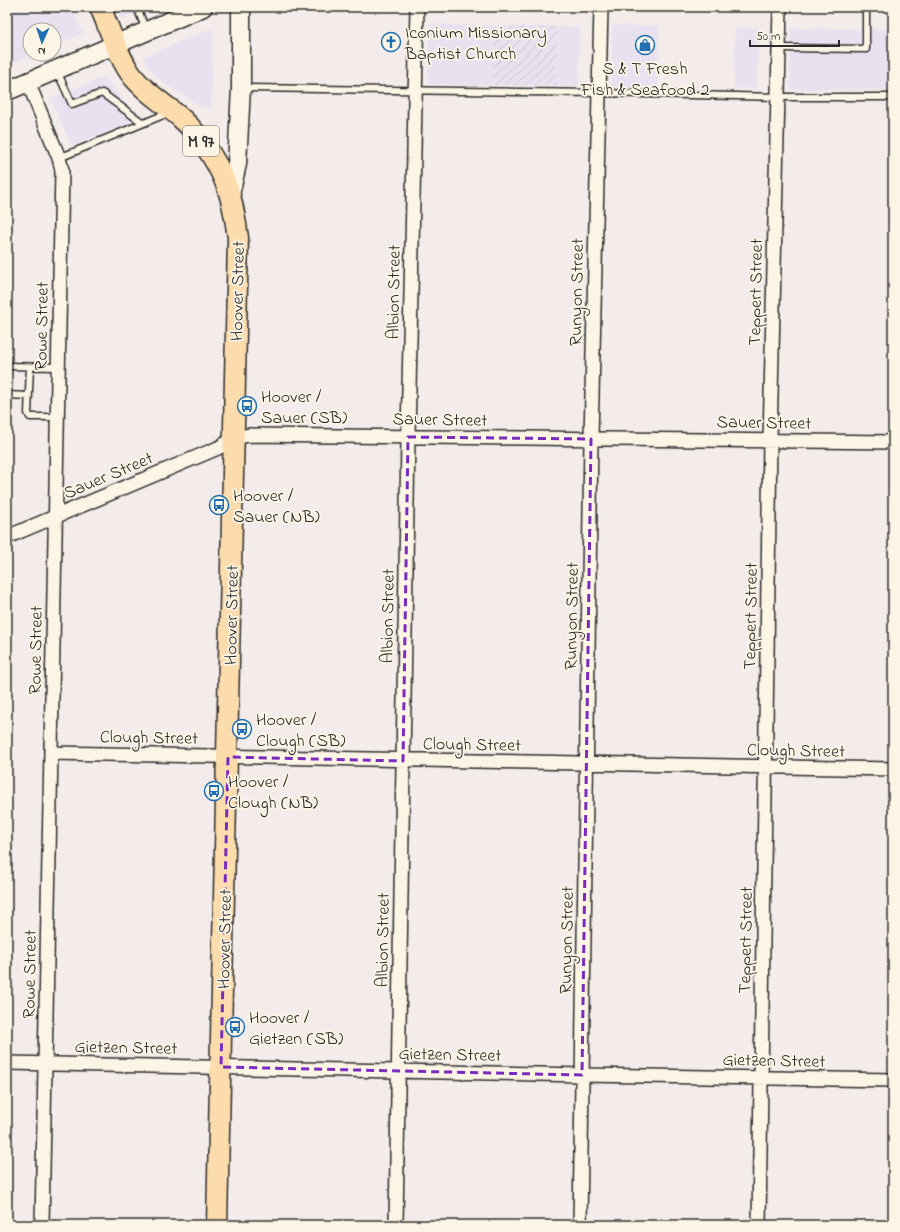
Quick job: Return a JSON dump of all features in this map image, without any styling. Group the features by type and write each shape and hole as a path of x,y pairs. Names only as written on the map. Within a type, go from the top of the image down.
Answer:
{"main road":[{"name":"M 97","path":"107,9 116,44 127,69 147,92 182,119 202,142 221,173 230,195"},
{"name":"Hoover Street","path":"217,1225 235,438 238,238 230,195"}],"street":[{"path":"7,90 147,31 177,15 203,7"},
{"name":"Hoover Street","path":"230,195 237,164 241,88 241,7"},
{"name":"Albion Street","path":"396,1225 408,437 417,7"},
{"name":"Runyon Street","path":"580,1225 591,439 601,7"},
{"name":"Teppert Street","path":"759,1225 770,440 780,7"},
{"name":"Rowe Street","path":"28,82 59,158 62,170 42,1225"},
{"name":"Sauer Street","path":"7,537 218,448 235,438 249,434 893,442"},
{"name":"Clough Street","path":"51,753 765,768 893,769"},
{"name":"Gietzen Street","path":"7,1063 893,1080"}],"lane":[{"path":"145,7 136,8 147,31"},
{"path":"779,48 866,49 866,7"},
{"path":"57,69 72,104 102,92 143,123"},
{"path":"241,88 599,92 778,97 893,97"},
{"path":"59,158 172,111"},
{"path":"7,366 58,367"},
{"path":"30,367 28,414 30,417 57,417"},
{"path":"7,395 29,396"}],"highlighted area":[{"path":"408,437 591,439 582,1075 221,1067 228,757 403,761"}],"shaded area":[{"path":"7,7 72,7 83,34 62,43 62,22 22,22 22,60 14,63 7,47"},
{"path":"117,7 149,7 122,18"},
{"path":"429,24 494,26 493,85 428,84"},
{"path":"612,25 659,26 658,89 611,87"},
{"path":"494,26 558,27 557,86 493,85"},
{"path":"558,27 580,27 579,86 557,86"},
{"path":"213,28 211,109 198,105 168,86 157,77 147,65 144,57"},
{"path":"735,28 759,28 757,88 734,88"},
{"path":"791,28 893,29 893,90 790,89"},
{"path":"105,77 124,103 144,117 72,146 50,98"}],"place":[{"name":"Iconium Missionary Baptist Church","path":"391,42"},
{"name":"S & T Fresh Fish & Seafood 2","path":"645,45"},
{"name":"Hoover / Sauer (SB)","path":"247,406"},
{"name":"Hoover / Sauer (NB)","path":"219,505"},
{"name":"Hoover / Clough (SB)","path":"242,729"},
{"name":"Hoover / Clough (NB)","path":"214,791"},
{"name":"Hoover / Gietzen (SB)","path":"235,1027"}]}
